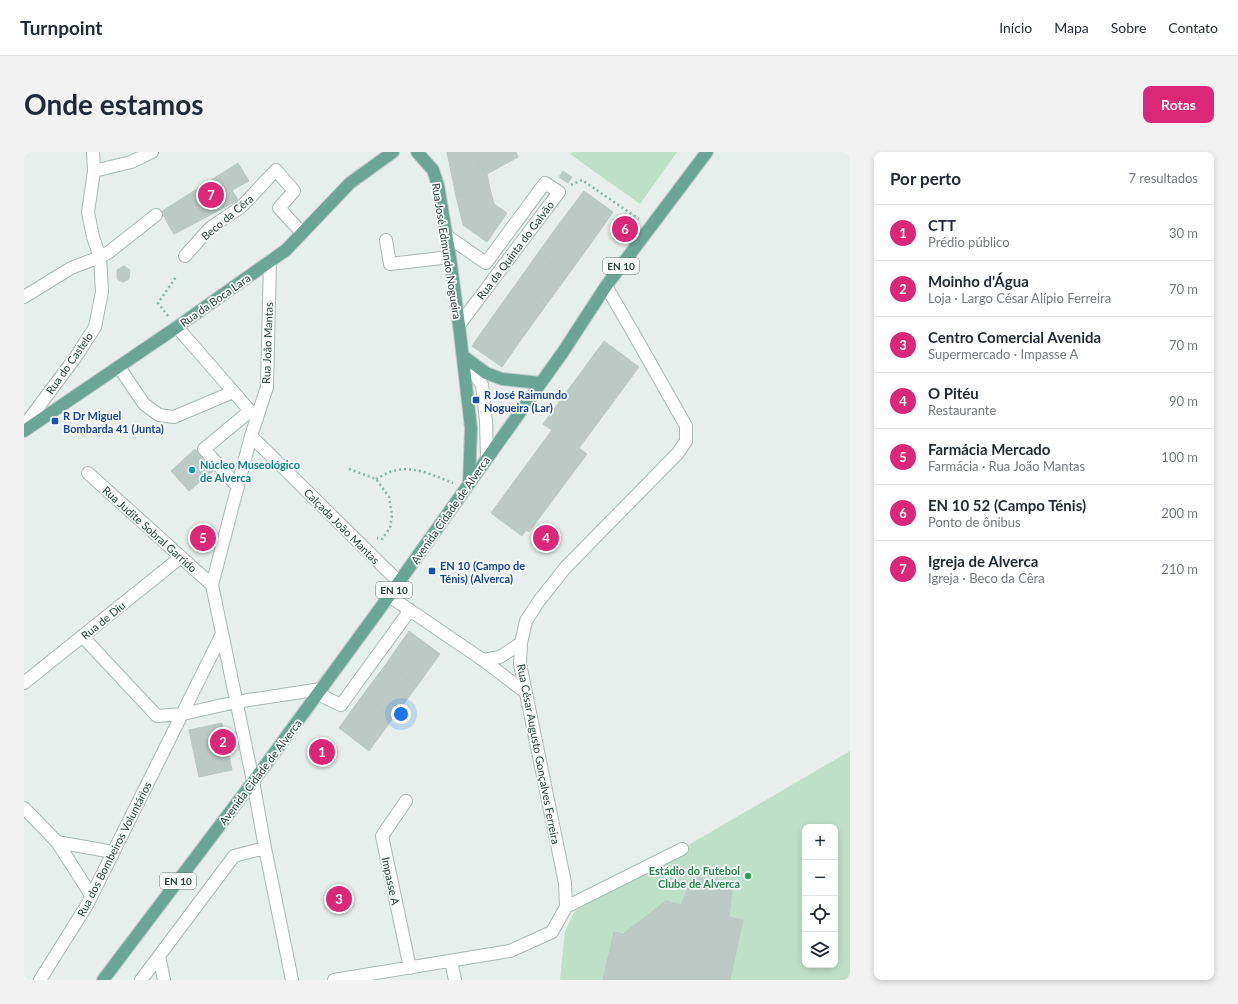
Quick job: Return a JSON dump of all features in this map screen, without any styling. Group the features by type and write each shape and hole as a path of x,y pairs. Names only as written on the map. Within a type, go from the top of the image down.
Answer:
{"main road":[{"name":"Rua da Boca Lara","path":"24,431 177,327 286,250 350,183 393,152"},
{"name":"Rua José Edmundo Nogueira","path":"417,152 433,170 438,185 447,236 460,325 471,428 467,486"},
{"name":"Avenida Cidade de Alverca","path":"104,980 389,596 563,352 606,286 706,152"},
{"path":"463,356 486,373 502,379 541,383"}],"street":[{"name":"Rua do Castelo","path":"24,426 75,358 95,327 102,292 100,257 93,237 88,212 94,170 94,152"},
{"path":"94,170 131,162 152,152"},
{"name":"Beco da Cêra","path":"185,256 210,228 241,208 276,170 294,191 279,208 302,233"},
{"name":"Rua da Quinta do Galvão","path":"447,236 486,263 545,183 559,192 460,325"},
{"path":"24,297 71,268 100,257 156,215"},
{"path":"386,240 390,264 450,257"},
{"name":"Rua João Mantas","path":"212,585 251,436 253,415 267,387 270,261"},
{"name":"Rua César Augusto Gonçalves Ferreira","path":"566,907 565,883 520,664 521,642 526,621 564,568 678,453 686,441 686,426 606,286"},
{"path":"177,327 253,415 204,449 238,487"},
{"name":"Rua José Edmundo Nogueira","path":"463,356 482,386 486,421 487,458"},
{"path":"119,367 144,404 159,415 174,416 233,392"},
{"name":"Calçada João Mantas","path":"251,436 399,582"},
{"name":"Rua Judite Sobral Garrido","path":"88,473 212,585"},
{"name":"Rua de Diu","path":"24,683 181,557"},
{"path":"212,585 253,781 292,980"},
{"path":"389,596 483,660 525,692"},
{"path":"82,636 157,716 183,714 236,702 319,691 341,705 410,610"},
{"name":"Rua dos Bombeiros Voluntários","path":"40,980 87,905 222,634"},
{"path":"483,660 500,657 521,642"},
{"name":"Impasse A","path":"406,801 382,836 410,968"},
{"path":"24,808 57,842 92,895"},
{"path":"57,842 113,852"},
{"path":"141,980 234,856 265,848"},
{"path":"334,980 510,951 552,932 566,907 682,849"},
{"path":"159,956 164,980"},
{"path":"451,961 455,980"}],"path":[{"path":"559,192 582,180 651,227"},
{"path":"176,277 158,303 177,327"},
{"path":"349,469 376,479 389,497 392,515 390,528 382,539 352,536"},
{"path":"376,479 390,472 410,469 428,473 467,486"}],"green space":[{"path":"572,152 677,152 640,204 570,154"},
{"name":"Estádio do Futebol Clube de Alverca","path":"850,751 850,980 560,980 565,931 575,911"}],"building":[{"path":"447,152 472,152 484,172 487,174 490,189 456,196"},
{"path":"472,152 516,152 518,157 487,174 484,172"},
{"path":"238,163 249,181 232,190 238,200 184,229 179,221 169,226 164,216 156,215"},
{"path":"563,171 572,177 568,183 559,177"},
{"path":"490,189 494,204 507,213 487,242 463,225 456,196"},
{"path":"584,191 613,212 589,246 559,224"},
{"path":"179,221 184,229 174,234 169,226"},
{"path":"559,224 589,246 568,275 538,253"},
{"path":"538,253 568,275 546,305 516,284"},
{"path":"124,266 130,270 129,279 123,282 117,279 117,270"},
{"path":"516,284 546,305 523,337 493,316"},
{"path":"493,316 523,337 502,367 472,346"},
{"path":"604,341 639,367 579,448 587,454 529,532 526,530 522,536 491,513 552,430 543,424"},
{"name":"Núcleo Museológico de Alverca","path":"195,449 214,470 189,491 171,471"},
{"path":"409,631 440,654 417,686 386,664"},
{"path":"386,664 417,686 393,718 362,696"},
{"path":"362,696 393,718 369,751 339,728"},
{"path":"222,723 232,770 199,777 189,730"},
{"path":"701,877 705,881 715,879 733,884 729,917 743,920 730,980 603,980 614,932 623,934 666,901 681,905 688,888 697,878"}],"place":[{"name":"Igreja de Alverca","path":"211,195"},
{"name":"EN 10 52 (Campo Ténis)","path":"625,229"},
{"name":"R José Raimundo Nogueira (Lar)","path":"476,400"},
{"name":"R Dr Miguel Bombarda 41 (Junta)","path":"55,421"},
{"name":"Núcleo Museológico de Alverca","path":"192,470"},
{"name":"Farmácia Mercado","path":"203,538"},
{"name":"O Pitéu","path":"546,538"},
{"name":"EN 10 (Campo de Ténis) (Alverca)","path":"432,571"},
{"name":"Moinho d'Água","path":"223,742"},
{"name":"CTT","path":"322,752"},
{"name":"Estádio do Futebol Clube de Alverca","path":"748,876"},
{"name":"Centro Comercial Avenida","path":"339,899"}]}
